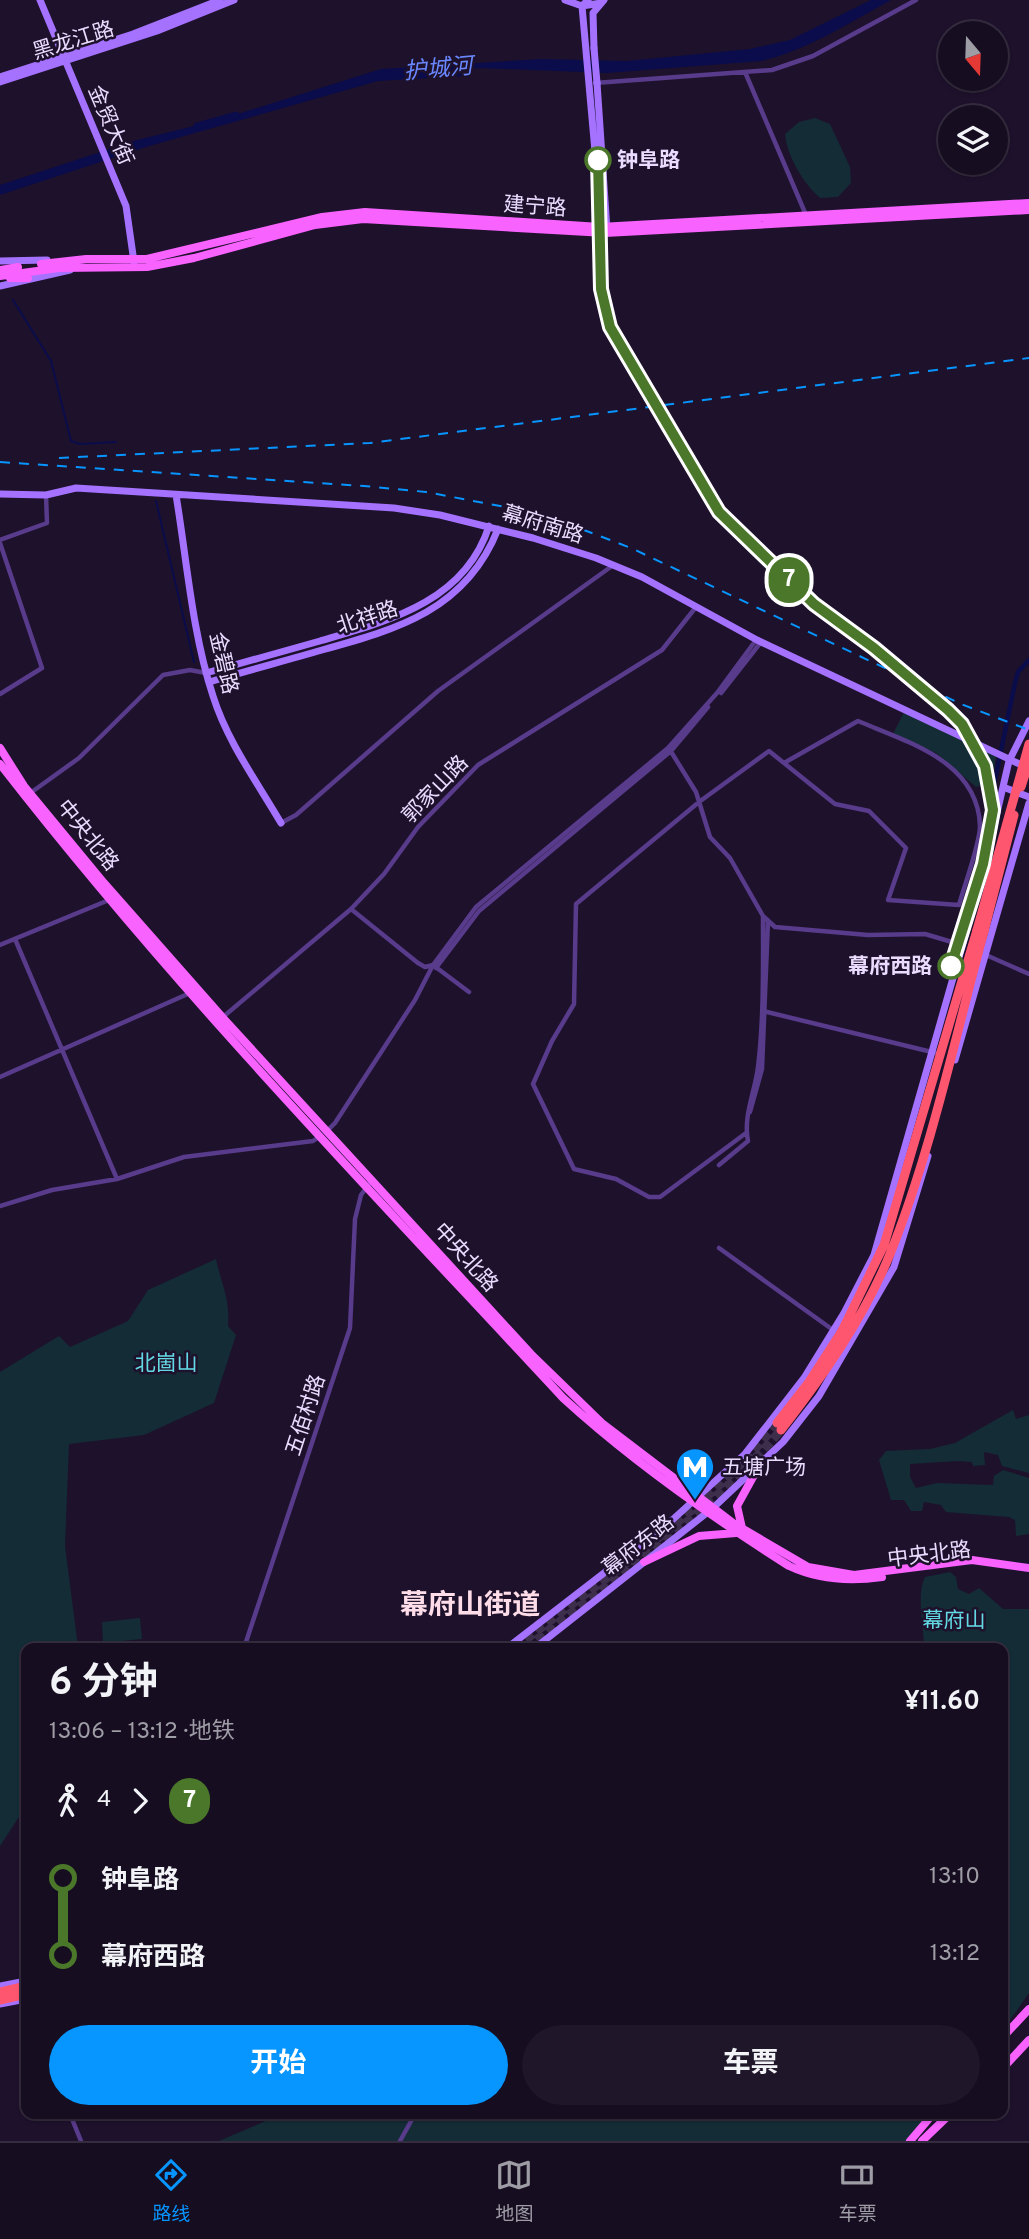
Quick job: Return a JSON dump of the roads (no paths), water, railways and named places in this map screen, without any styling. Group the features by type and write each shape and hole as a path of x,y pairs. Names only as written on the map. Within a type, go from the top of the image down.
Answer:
{"highway":[{"path":"1029,744 981,930 920,1163 890,1254 848,1335 816,1384 779,1427 830,1351 876,1264 936,1053 981,930 1029,762"},
{"path":"0,1989 21,1993"},
{"path":"0,2002 21,1996"}],"main road":[{"name":"建宁路","path":"0,265 21,270 115,267 322,217 365,212 605,229 1029,203"},
{"name":"建宁路","path":"808,218 1029,210"},
{"name":"建宁路","path":"21,270 86,259 133,264"},
{"path":"1,280 21,270"},
{"name":"中央北路","path":"0,748 28,795 109,900 191,992 220,1020"},
{"name":"中央北路","path":"0,764 220,1020 563,1398 598,1430 710,1510 792,1560 835,1573 863,1574 972,1559 1029,1570"},
{"path":"644,1562 698,1536 740,1530 737,1506 759,1466"},
{"path":"1008,2032 1029,2009"},
{"path":"1008,2063 1029,2040"},
{"path":"910,2141 929,2119"},
{"path":"922,2141 945,2119"}],"street":[{"name":"金贸大街","path":"40,0 126,206 133,264"},
{"name":"黑龙江路","path":"0,77 133,34 220,0"},
{"name":"黑龙江路","path":"0,82 64,57 157,31 234,0"},
{"path":"565,0 582,6 603,1"},
{"path":"588,86 597,83 772,70 813,56 916,0"},
{"path":"591,4 605,229"},
{"path":"582,6 588,86 605,229"},
{"path":"745,72 808,218"},
{"name":"建宁路","path":"21,270 78,268"},
{"name":"幕府南路","path":"0,494 46,495 76,488 394,508 489,526 612,565 696,606 759,641 1009,761 1029,768"},
{"path":"0,694 42,668 0,542 47,523 46,495"},
{"name":"金碧路","path":"176,495 206,673 231,738 281,823"},
{"name":"北祥路","path":"206,673 398,617 439,594 479,557 489,526"},
{"name":"北祥路","path":"209,682 403,626 443,602 499,529"},
{"path":"281,823 296,815 438,691 612,565"},
{"name":"郭家山路","path":"220,1020 351,909 384,874 418,827 478,765 662,650 696,606"},
{"path":"0,1206 52,1190 117,1178 184,1157 313,1142 325,1133 415,1000 434,966 476,907 668,748 759,641"},
{"path":"434,966 479,911 671,751 759,641"},
{"path":"242,663 239,668 244,672"},
{"path":"28,795 79,758 163,675 190,670 206,673"},
{"path":"746,1133 660,1197 649,1197 616,1180 574,1169 533,1084 552,1041 574,1004 576,904 699,802 769,751 835,804 870,811 906,848 888,900 960,905 980,827 969,785 938,756 858,721 784,763"},
{"path":"696,1500 762,1432 804,1378 834,1330 874,1255 936,1053 1009,761 1029,721"},
{"path":"668,748 699,802 710,838 730,858 766,919 775,927 868,934 925,934 963,945"},
{"path":"1003,787 1029,797"},
{"path":"759,1466 819,1396 894,1267 1029,803"},
{"path":"0,945 109,900"},
{"path":"351,909 418,963 425,967 434,966 469,992"},
{"path":"719,1165 748,1141 747,1119 758,1069 766,919"},
{"path":"747,1119 754,1105 762,1069 766,919"},
{"path":"15,939 117,1178"},
{"path":"986,955 1029,974"},
{"path":"0,1077 191,992"},
{"path":"762,1011 936,1053"},
{"name":"五佰村路","path":"246,1643 350,1328 355,1219 360,1195 369,1182"},
{"path":"719,1248 834,1330"},
{"name":"幕府东路","path":"541,1643 710,1510 759,1466"},
{"name":"幕府东路","path":"513,1643 696,1500"},
{"path":"0,1989 21,1983"},
{"path":"72,2119 81,2141"},
{"path":"400,2141 412,2119"}],"water":[{"path":"871,0 891,0 812,42 762,61 607,73 480,68 471,69 464,76 378,81 149,146 0,195 0,185 137,140 219,120 381,69 542,59 627,61 750,49 790,40"}],"waterway":[{"name":"护城河","path":"197,126 236,115"},
{"path":"13,300 51,361 71,441 80,444 116,442"},
{"path":"156,501 194,662"},
{"path":"966,903 987,842 990,804 1015,683 1018,672 1029,660"}],"tunnel":[{"path":"522,1643 686,1515 749,1456 777,1423"},
{"path":"532,1643 691,1518 753,1461 781,1430"}],"railway":[{"path":"59,458 370,443 1029,358"},
{"path":"0,462 364,486 426,492 516,509 563,522 631,548 961,704 1029,730"}],"metro line":[{"name":"7","path":"598,160 601,289 610,327 719,512 814,604 874,648 948,710 962,724 985,766 993,810 983,864 951,966"}],"place":[{"name":"钟阜路","path":"598,160"},
{"name":"幕府西路","path":"951,966"},
{"name":"五塘广场","path":"695,1501"}],"district":[{"name":"幕府山街道","path":"470,1604"}],"park label":[{"name":"北崮山","path":"166,1363"},
{"name":"幕府山","path":"954,1620"}]}
